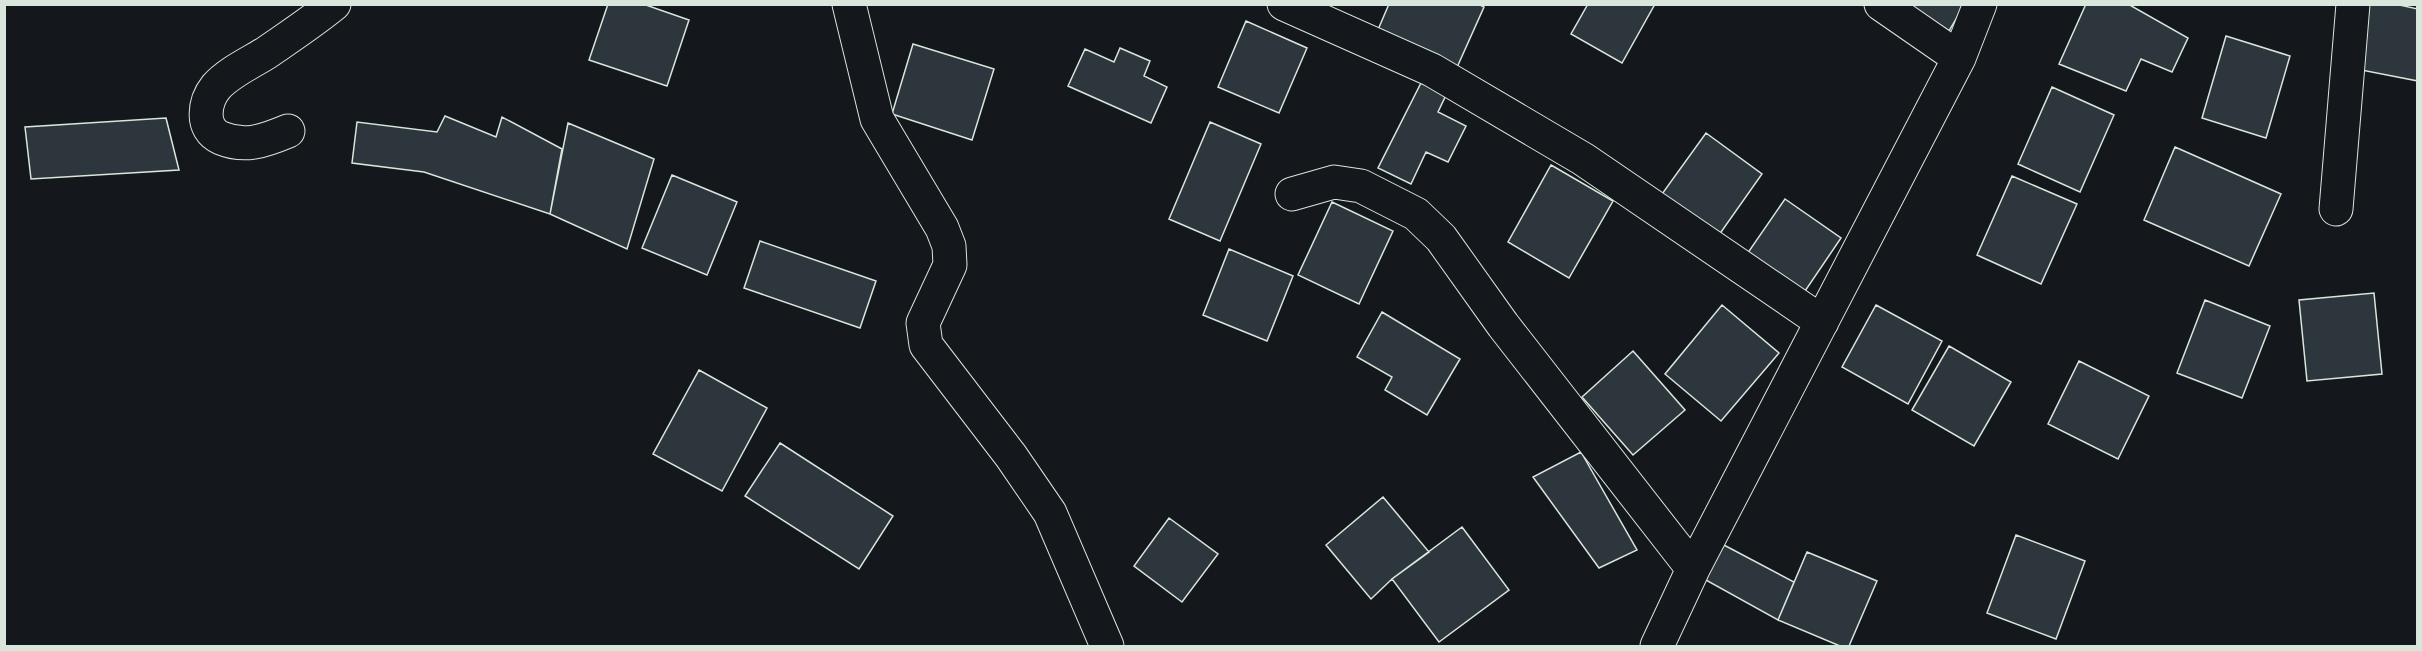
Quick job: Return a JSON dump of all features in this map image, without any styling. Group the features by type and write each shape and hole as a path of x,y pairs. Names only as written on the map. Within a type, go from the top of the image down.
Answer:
{"street":[{"path":"288,131 261,142 235,144 216,136 206,120 207,102 224,81 302,29 334,4"},
{"path":"849,4 877,119 942,228 949,246 950,265 923,323 926,345 1011,456 1050,513 1107,646"},
{"path":"1284,4 1432,70 1583,159 1822,322"},
{"path":"1881,4 1959,58"},
{"path":"1657,646 1693,569 1959,58 1980,4"},
{"path":"2336,209 2352,4"},
{"path":"1292,194 1334,182 1361,186 1416,214 1441,238 1503,325 1693,569"}],"building":[{"path":"608,4 643,4 689,20 667,86 589,60"},
{"path":"1389,4 1478,4 1484,7 1454,74 1374,39"},
{"path":"1588,4 1655,4 1622,63 1571,34"},
{"path":"1907,4 1965,4 1949,31"},
{"path":"2086,4 2128,4 2188,38 2172,72 2141,59 2126,91 2059,64"},
{"path":"2368,4 2395,4 2418,9 2418,81 2356,69"},
{"path":"1246,21 1307,48 1279,113 1218,87"},
{"path":"2226,36 2290,56 2266,138 2202,118"},
{"path":"913,44 994,69 972,140 892,114"},
{"path":"1120,48 1150,61 1144,76 1167,87 1151,123 1068,86 1085,49 1114,62"},
{"path":"1422,81 1447,93 1438,112 1466,126 1448,162 1426,152 1411,184 1378,168"},
{"path":"2052,87 2114,115 2080,192 2018,164"},
{"path":"445,116 496,137 502,117 562,149 550,214 424,172 352,163 357,122 437,132"},
{"path":"166,118 179,170 31,179 25,127"},
{"path":"1210,122 1261,144 1220,241 1169,219"},
{"path":"568,123 654,159 627,249 550,214"},
{"path":"1706,133 1762,174 1719,235 1662,194"},
{"path":"2175,147 2281,194 2249,266 2144,220"},
{"path":"1551,165 1613,201 1569,278 1508,242"},
{"path":"672,175 737,202 707,275 642,248"},
{"path":"2012,176 2077,204 2041,284 1977,255"},
{"path":"1785,199 1841,238 1801,297 1745,257"},
{"path":"1332,202 1393,231 1359,304 1298,275"},
{"path":"760,241 876,281 860,328 744,288"},
{"path":"1229,249 1293,276 1267,341 1203,315"},
{"path":"2374,293 2382,374 2307,381 2299,300"},
{"path":"2205,300 2270,326 2242,398 2177,373"},
{"path":"1722,305 1779,353 1721,421 1665,374"},
{"path":"1876,305 1942,341 1908,404 1842,367"},
{"path":"1382,312 1460,359 1427,415 1385,390 1392,377 1357,357"},
{"path":"1949,346 2011,382 1974,446 1912,410"},
{"path":"1633,351 1685,410 1633,455 1582,397"},
{"path":"2079,361 2149,396 2118,459 2048,424"},
{"path":"699,370 767,408 722,491 653,454"},
{"path":"780,443 893,516 859,569 745,496"},
{"path":"1581,452 1637,550 1599,568 1533,477"},
{"path":"1383,497 1429,552 1392,579 1371,599 1326,545"},
{"path":"1169,518 1218,554 1182,602 1134,566"},
{"path":"1462,527 1509,590 1439,642 1392,579"},
{"path":"2016,535 2085,561 2056,639 1987,613"},
{"path":"1722,544 1794,582 1778,620 1704,579"},
{"path":"1807,552 1877,581 1849,646 1840,646 1778,620"}]}
